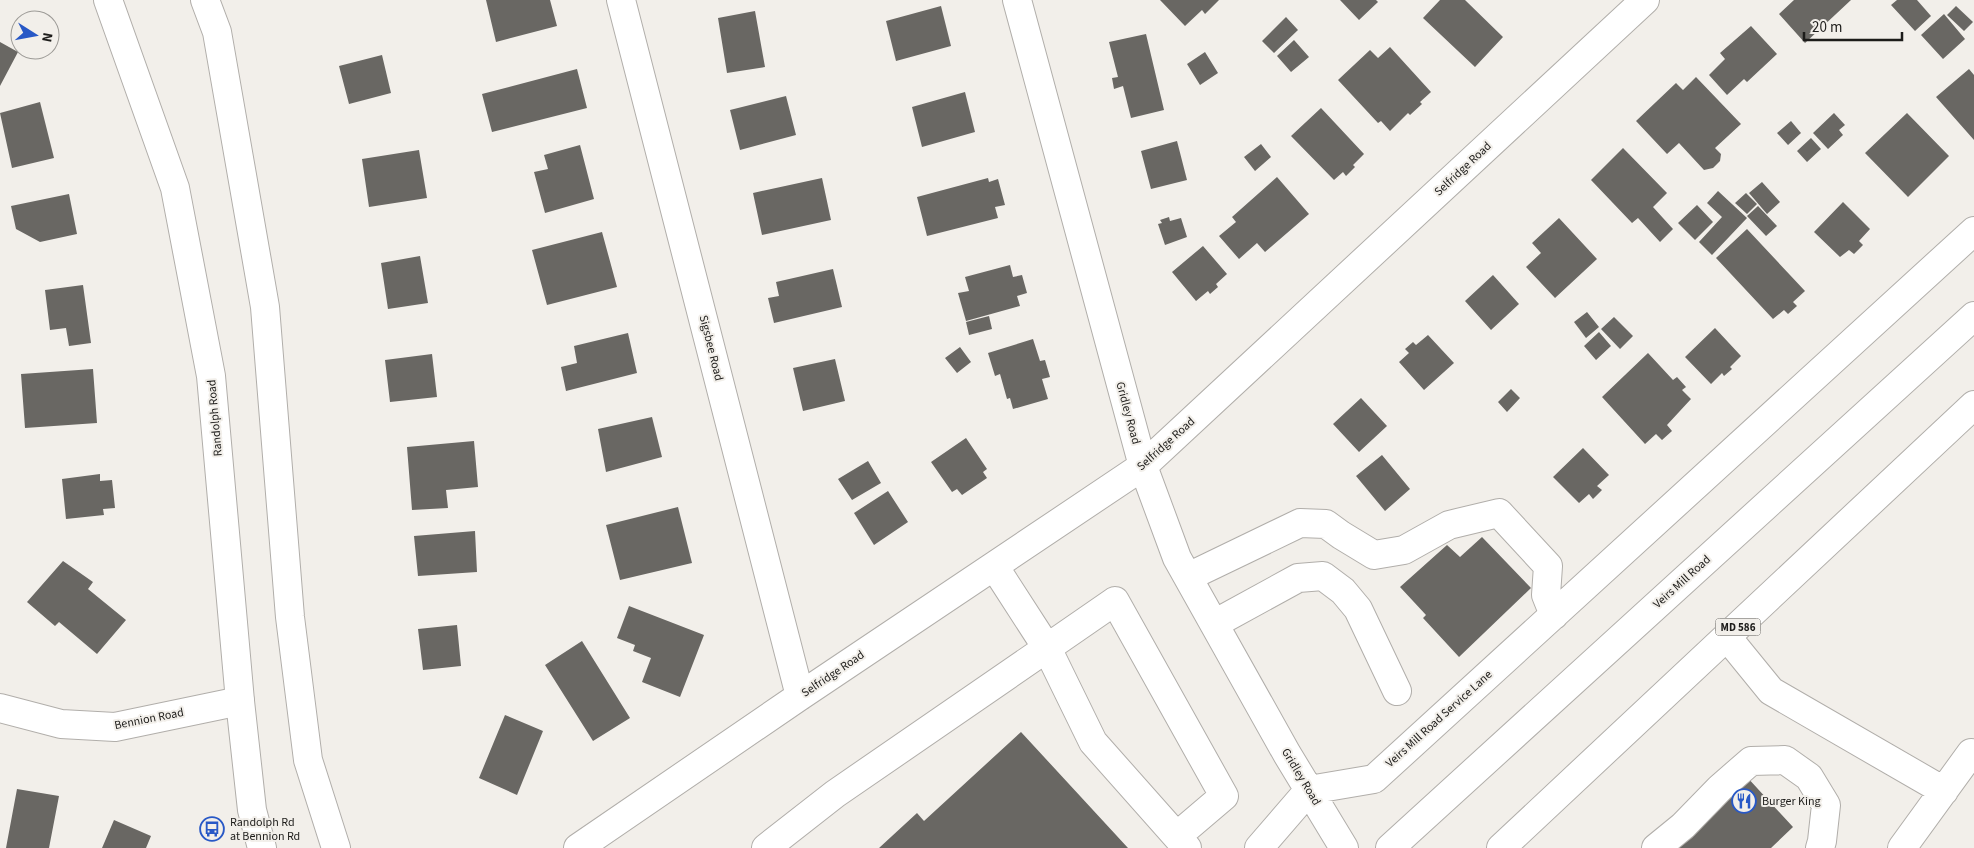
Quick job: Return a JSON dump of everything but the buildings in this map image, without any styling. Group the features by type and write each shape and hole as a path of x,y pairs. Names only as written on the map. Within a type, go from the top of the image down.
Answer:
{"street":[{"name":"Randolph Road","path":"108,0 175,188 211,376 240,701 252,810 262,848"},
{"path":"205,0 217,32 265,307 290,617 308,760 336,848"},
{"name":"Sigsbee Road","path":"621,0 800,696"},
{"name":"Gridley Road","path":"1017,0 1143,466 1177,558 1344,848"},
{"name":"Selfridge Road","path":"578,848 611,839 800,696 1143,466 1645,0"},
{"name":"Veirs Mill Road Service Lane","path":"1309,790 1374,779 1974,232"},
{"name":"Veirs Mill Road","path":"1390,848 1974,316"},
{"name":"MD 586","path":"1501,848 1974,405"},
{"path":"1188,577 1300,523 1326,524 1340,536 1374,555 1404,550 1449,525 1499,513 1548,566 1546,595 1554,615"},
{"path":"766,848 834,794 1047,648 1115,601 1224,796 1182,842 1094,742 1047,648 994,566"},
{"path":"1214,624 1298,578 1323,576 1343,591 1358,609 1397,691"},
{"path":"1727,637 1771,691 1944,791"},
{"name":"Bennion Road","path":"0,708 61,724 115,727 240,701"},
{"path":"1902,848 1972,754"},
{"path":"1656,848 1684,826 1720,788 1752,761 1785,760 1809,778 1826,805 1820,848"},
{"path":"1259,848 1309,790"}],"place":[{"name":"Burger King","path":"1744,801"},
{"name":"Randolph Rd at Bennion Rd","path":"212,829"}]}
